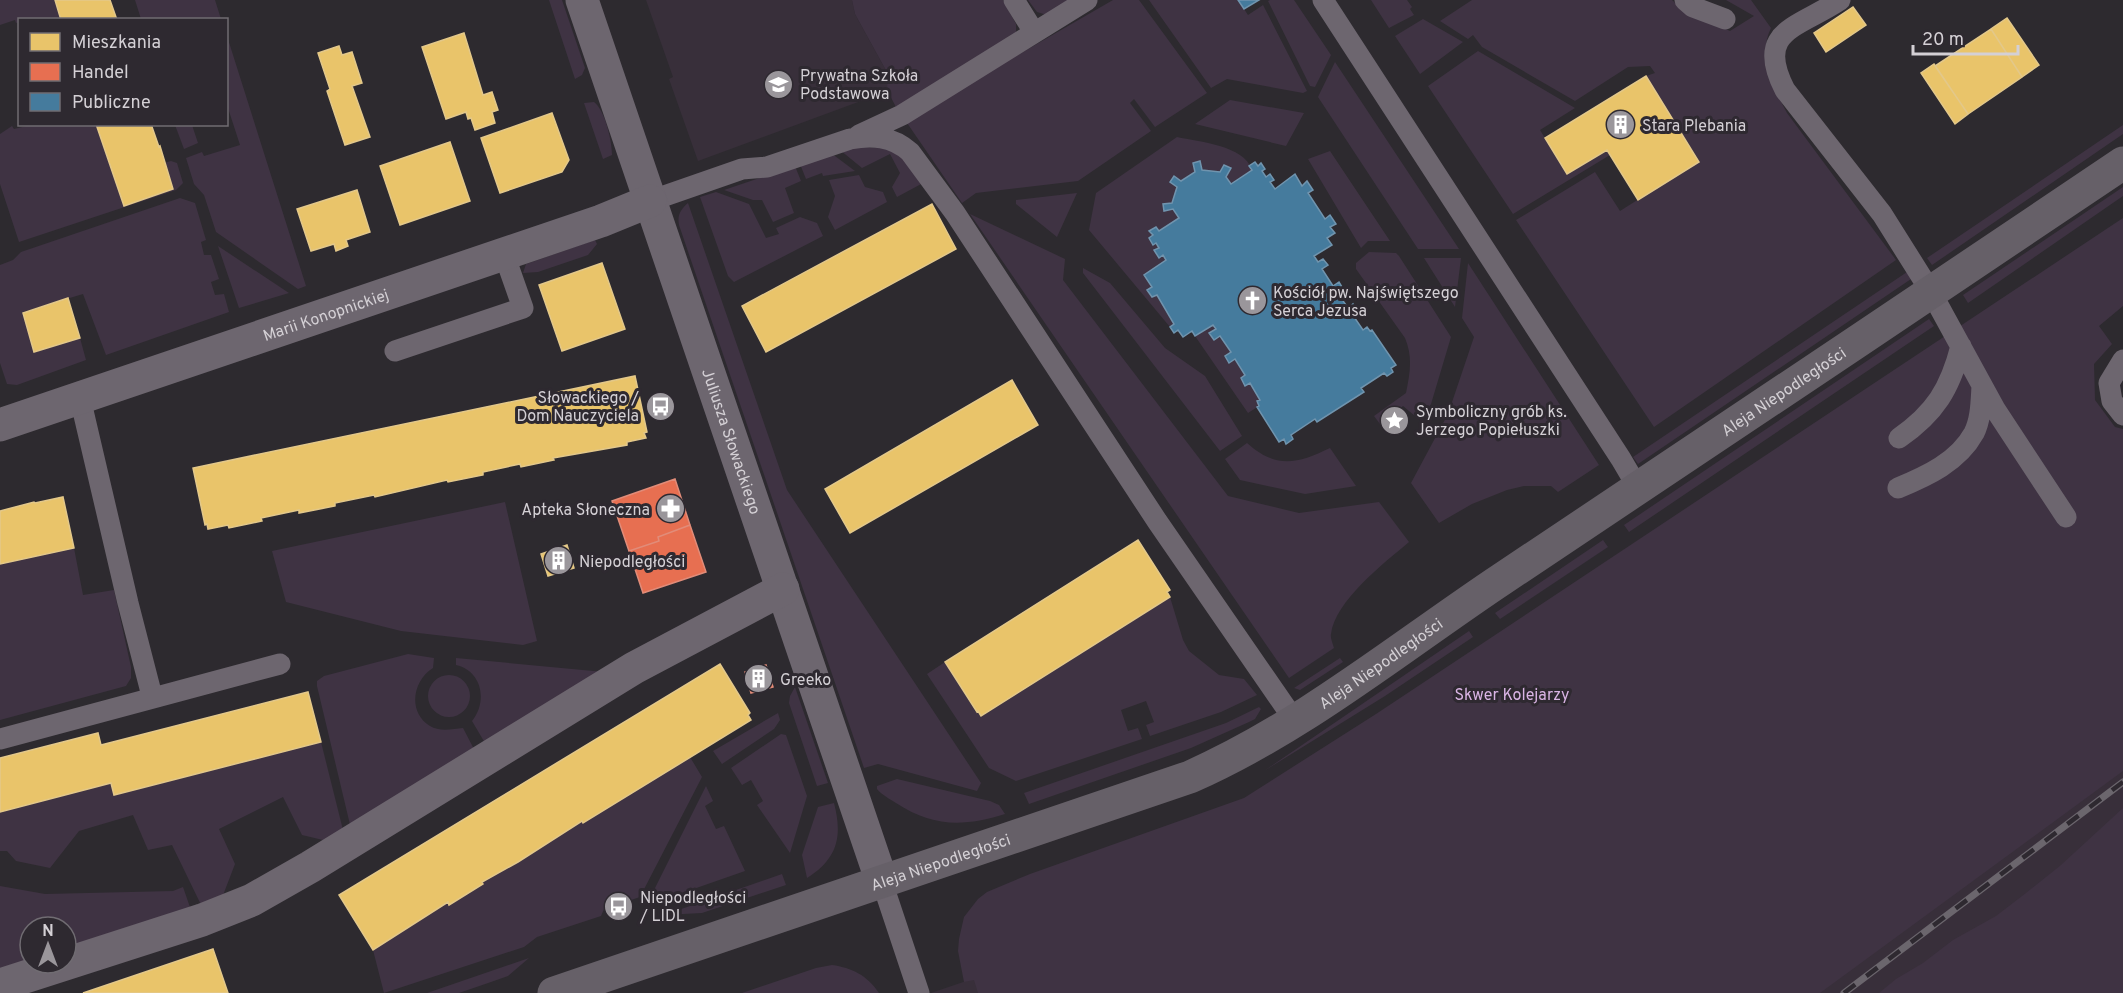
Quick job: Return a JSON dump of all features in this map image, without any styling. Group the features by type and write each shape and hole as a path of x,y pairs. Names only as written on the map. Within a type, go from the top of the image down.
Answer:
{"street":[{"name":"Juliusza Słowackiego","path":"582,0 882,882"},
{"name":"Aleja Niepodległości","path":"554,993 1190,777 1231,759 1295,722 1468,602 2123,163"},
{"name":"Marii Konopnickiej","path":"0,425 601,221 650,201"},
{"path":"0,985 202,920 252,900 310,867 634,668 783,589"}],"lane":[{"path":"1014,0 1034,32"},
{"path":"650,201 742,169 767,167 850,139 902,115 1088,0"},
{"path":"1323,0 1615,449 1638,488"},
{"path":"1685,0 1693,7 1725,19"},
{"path":"1840,0 1790,29 1776,42 1773,57 1775,72 1785,90 1882,214 1931,292 1982,386 2066,517"},
{"path":"850,139 884,138 894,141 910,152 955,213 1157,521 1295,722"},
{"path":"396,351 523,308 504,254"},
{"path":"1899,438 1918,424 1940,400 1955,368 1961,346"},
{"path":"2123,360 2109,383 2112,401 2123,415"},
{"path":"1898,488 1942,466 1962,449 1974,432 1980,413 1982,386"},
{"path":"80,398 152,696"},
{"path":"0,739 152,696 280,664"},
{"path":"882,882 919,993"}],"shaded area":[{"name":"Prywatna Szkoła Podstawowa","path":"646,0 852,0 855,14 888,74 888,91 698,161 669,79 673,77"},
{"path":"2123,647 2123,993 1814,993"},
{"path":"978,977 984,993 931,993"}],"green space":[{"path":"0,0 55,0 61,18 18,18 18,22 15,20 0,25"},
{"path":"135,0 215,0 221,18 141,18"},
{"path":"549,0 562,0 585,68 582,75 575,79"},
{"path":"852,0 1003,0 1016,24 1016,38 896,107 887,90 888,74 855,14"},
{"path":"1028,0 1074,0 1047,15 1037,12"},
{"path":"1113,0 1139,0 1207,93 1155,127 1134,99 1130,103 1151,131 1078,181 976,193 962,203 905,120"},
{"path":"1149,0 1238,0 1248,15 1263,5 1307,91 1303,93 1227,79 1211,88"},
{"path":"1294,0 1331,55 1315,87 1310,86 1268,1"},
{"path":"1371,0 1407,0 1414,15 1389,28"},
{"path":"1472,0 1672,0 1683,10 1730,31 1754,16 1726,0 1751,0 1771,28 1767,39 1766,61 1787,113 1896,260 1654,427 1516,220 1595,172 1620,211 1699,161 1646,76 1655,73 1650,66 1628,67 1575,101 1482,47 1473,35 1468,39 1440,21"},
{"path":"1423,19 1463,42 1420,74 1395,36"},
{"path":"228,39 306,286 298,289 216,232 204,195 194,184 186,158 202,152 204,156 240,145 228,108"},
{"path":"1478,51 1575,108 1540,130 1567,174 1607,150 1610,155 1513,214 1428,86"},
{"path":"1335,62 1459,249 1418,249 1318,97"},
{"path":"1230,100 1304,113 1286,146 1195,124"},
{"path":"594,102 605,119 611,142 612,155 603,159 584,103"},
{"path":"2123,125 2123,134 1932,265 1927,258"},
{"path":"12,126 14,129 27,126 96,126 124,206 172,189 164,163 171,161 177,163 183,183 176,190 19,242 0,184 0,134"},
{"path":"175,126 192,126 198,143 184,149"},
{"path":"1177,137 1231,150 1240,155 1252,170 1231,184 1226,177 1230,168 1224,165 1220,172 1202,170 1200,161 1193,163 1195,172 1181,181 1174,176 1170,182 1177,187 1172,203 1163,204 1165,211 1173,209 1179,218 1159,231 1156,227 1150,231 1153,235 1149,238 1159,248 1154,250 1159,257 1163,255 1166,260 1144,275 1152,287 1148,291 1152,297 1157,295 1174,324 1170,327 1089,230 1096,193"},
{"path":"850,147 894,148 923,183 897,197 892,187 900,173 890,154 862,168 840,150"},
{"path":"1330,151 1390,241 1368,241 1361,248 1308,159"},
{"path":"831,153 855,171 823,176 822,173 806,179 800,164"},
{"path":"795,166 801,181 785,188 794,213 773,222 762,200 753,200 724,190"},
{"path":"859,175 865,187 883,192 887,202 835,230 828,217 835,196 829,180"},
{"path":"2123,187 2123,196 1968,303 1963,295"},
{"path":"716,192 749,204 766,238 779,234 776,228 800,217 817,223 823,236 734,282 728,276 700,197"},
{"path":"1077,193 1057,237 1016,204 1016,200"},
{"path":"180,198 195,203 206,240 201,242 204,255 211,255 219,279 211,282 215,295 224,294 229,312 106,355 83,294 23,312 34,352 80,338 86,360 17,385 7,384 0,363 0,265 13,260 21,252"},
{"path":"688,203 787,490 981,783 977,791 878,764 864,768 679,225 680,212"},
{"path":"970,214 1065,259 1063,280 1228,496 1299,513 1379,502 1409,542 1362,583 1341,609 1334,621 1331,634 1334,648 1289,678"},
{"name":"Skwer Kolejarzy","path":"2123,218 2123,306 2099,326 2112,344 2094,364 2095,400 2115,427 2123,429 2123,771 1820,993 978,993 974,980 964,982 958,951 964,917 978,899 987,892 1030,874 1244,798 1376,714"},
{"path":"595,240 597,244 588,255 538,272 523,273 526,264"},
{"path":"218,246 289,293 239,308"},
{"path":"1369,252 1396,253 1399,256 1451,337 1431,404 1421,421 1403,406 1380,424 1374,416 1406,393 1410,358 1405,338 1356,269 1356,263"},
{"path":"1424,258 1461,258 1455,307"},
{"path":"1468,263 1599,465 1558,492 1551,486 1524,486 1507,490 1472,504 1439,523 1411,483 1448,414 1474,337 1462,318"},
{"path":"1083,268 1110,283 1165,348 1205,376 1242,436 1220,451 1083,273"},
{"path":"1910,270 1914,277 1638,464 1633,457"},
{"path":"1929,319 1934,326 1629,532 1624,525"},
{"path":"1213,325 1216,329 1209,333 1214,340 1220,336 1231,352 1225,357 1229,363 1235,359 1245,375 1241,378 1245,386 1250,383 1260,400 1257,401 1259,406 1248,413 1195,336"},
{"path":"1247,443 1268,457 1287,461 1307,458 1330,448 1356,486 1305,494 1240,480 1225,459"},
{"path":"505,502 537,641 523,645 401,631 286,602 272,551"},
{"path":"1603,540 1608,547 1500,619 1495,613"},
{"path":"74,548 83,595 114,590 131,667 131,678 126,686 0,720 0,564"},
{"path":"1170,597 1183,640 1189,651 1219,675 1244,679 1257,695 1221,712 1150,736 1146,725 1154,722 1146,701 1121,710 1128,731 1138,728 1142,739 1016,781 989,768 927,674 945,662 976,712 982,716"},
{"path":"1469,631 1473,637 1385,696 1264,771"},
{"path":"408,654 434,658 433,668 426,673 417,688 415,696 418,713 430,726 438,729 463,728 475,751 352,833 317,681 324,676"},
{"path":"456,658 604,672 485,743 472,721 480,705 480,688 472,673 456,665"},
{"path":"1340,658 1343,662 1300,690 1294,688"},
{"path":"449,675 464,681 470,696 464,711 449,717 434,711 428,696 434,681"},
{"path":"795,687 828,783 817,786 789,703"},
{"path":"1259,707 1261,709 1255,719 1191,748 1029,804 1024,793 1226,723"},
{"path":"778,713 780,720 774,729 722,764 713,751"},
{"path":"781,734 786,735 807,796 790,853 757,805 763,801 751,780 742,785 731,768"},
{"path":"321,742 345,838 323,840 302,835 283,797 219,829 235,864 220,903 205,913 172,845 148,850 133,815 79,831 50,868 16,861 7,851 0,851 0,812 111,783 114,795"},
{"path":"690,757 702,777 640,897 604,909 601,916 537,937 524,947 384,993 373,950 448,902 449,904 483,884 482,882"},
{"path":"897,779 990,801 999,805 1005,814 962,823 923,817 896,803 877,789 877,786"},
{"path":"706,786 713,801 705,806 716,829 724,826 745,871 662,900 654,890"},
{"path":"834,803 838,826 835,846 825,863 807,878 802,855 818,807"},
{"path":"2123,808 2123,993 1879,993 1953,940 1996,916 2061,865"},
{"path":"782,874 786,885 702,913 664,915"},
{"path":"0,886 45,894 173,891 183,887 192,913 78,948 78,915 18,915 18,967 0,972"},
{"path":"529,958 508,976 459,993 427,993"},
{"path":"832,965 858,973 879,993 742,993 816,968"}],"building: Mieszkania":[{"path":"55,0 110,0 116,18 60,18"},
{"path":"1853,7 1866,25 1826,52 1814,33"},
{"path":"2007,18 2039,65 2022,77 1991,29"},
{"path":"1991,29 2022,77 1968,114 1935,66"},
{"path":"464,33 483,95 492,92 498,110 492,112 495,123 475,130 466,112 446,119 422,47"},
{"path":"339,46 342,55 352,52 362,83 352,86 370,137 345,145 327,91 330,89 318,53"},
{"path":"1934,64 1968,114 1955,124 1921,73"},
{"name":"Stara Plebania","path":"1646,76 1699,162 1638,200 1607,150 1567,174 1545,138"},
{"path":"552,113 569,160 562,172 500,193 481,138"},
{"path":"97,126 152,126 173,189 124,206"},
{"path":"450,142 470,201 400,225 380,166"},
{"path":"357,190 370,232 346,240 348,246 336,251 334,244 311,251 297,209"},
{"path":"932,204 956,249 766,352 742,306"},
{"path":"602,263 625,329 562,351 539,285"},
{"path":"68,298 80,338 34,352 23,313"},
{"path":"635,376 647,432 644,433 646,438 627,442 627,445 553,458 554,460 521,467 520,464 483,472 483,475 335,503 335,506 299,513 299,510 229,528 228,525 208,529 207,524 205,525 193,468"},
{"path":"1012,380 1038,425 850,533 825,489"},
{"path":"63,497 74,548 0,564 0,511"},
{"path":"1138,540 1170,590 1167,592 1170,597 981,716 945,662"},
{"name":"Niepodległości","path":"567,545 574,568 548,576 541,554"},
{"path":"720,664 750,713 748,715 751,720 482,882 483,884 449,905 448,902 373,950 339,895"},
{"path":"308,692 321,742 114,795 111,783 0,812 0,758 98,733 101,745"},
{"path":"213,949 228,993 83,993"}],"building: Handel":[{"path":"675,479 690,525 658,537 659,541 629,551 612,501"},
{"path":"690,525 706,572 643,593 629,551 659,541 658,537"},
{"name":"Greeko","path":"766,665 773,687 751,693 745,672"}],"building: Publiczne":[{"path":"1238,0 1259,0 1244,9"},
{"name":"Kościół pw. Najświętszego Serca Jezusa","path":"1200,161 1202,170 1220,172 1224,165 1231,168 1226,177 1231,184 1252,170 1249,166 1255,162 1258,166 1261,163 1266,177 1270,174 1274,180 1270,182 1275,189 1295,174 1302,186 1307,181 1313,190 1308,193 1325,219 1330,215 1336,224 1330,227 1335,233 1327,238 1332,245 1314,256 1318,262 1323,259 1328,265 1322,269 1333,286 1339,282 1342,287 1336,291 1348,308 1353,304 1357,311 1352,314 1363,330 1367,327 1370,331 1372,330 1396,365 1391,368 1393,372 1387,376 1384,373 1361,388 1364,392 1317,422 1315,419 1291,435 1293,439 1286,444 1284,439 1279,442 1257,407 1259,406 1257,401 1260,400 1250,383 1245,386 1241,378 1245,375 1235,359 1229,363 1225,356 1231,352 1220,336 1214,340 1209,333 1216,329 1213,325 1195,336 1192,331 1183,337 1178,330 1174,333 1170,327 1174,324 1157,295 1152,297 1147,290 1152,287 1144,275 1166,260 1163,255 1159,258 1154,250 1159,248 1156,243 1153,245 1149,238 1153,235 1149,231 1156,227 1159,231 1179,218 1173,209 1164,211 1163,204 1172,203 1177,187 1170,182 1174,176 1181,181 1195,172 1193,163"}],"railway":[{"path":"1844,993 2123,782"}],"place":[{"name":"Prywatna Szkoła Podstawowa","path":"779,84"},
{"name":"Stara Plebania","path":"1621,125"},
{"name":"Kościół pw. Najświętszego Serca Jezusa","path":"1252,301"},
{"name":"Słowackiego / Dom Nauczyciela","path":"660,406"},
{"name":"Symboliczny grób ks. Jerzego Popiełuszki","path":"1395,420"},
{"name":"Apteka Słoneczna","path":"671,509"},
{"name":"Niepodległości","path":"558,561"},
{"name":"Greeko","path":"759,679"},
{"name":"Niepodległości / LIDL","path":"619,906"}]}
